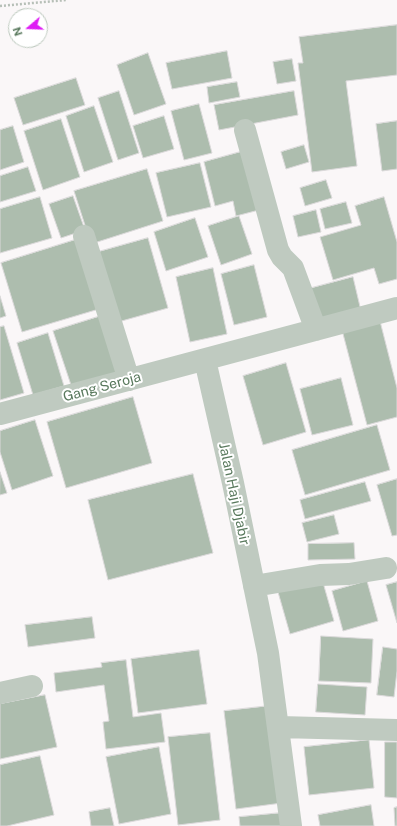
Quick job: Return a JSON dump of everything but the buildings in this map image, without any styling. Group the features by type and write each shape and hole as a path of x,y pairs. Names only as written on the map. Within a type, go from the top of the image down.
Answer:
{"street":[{"path":"245,130 278,250 282,257 293,268 316,330"},
{"path":"84,236 129,380"},
{"path":"205,360 397,308"},
{"name":"Gang Seroja","path":"0,414 205,360"},
{"name":"Jalan Haji Djabir","path":"205,360 233,483 268,653 291,826"},
{"path":"254,586 386,568"},
{"path":"0,693 32,686"},
{"path":"279,727 397,730"}],"path":[{"path":"0,6 66,0"}]}
